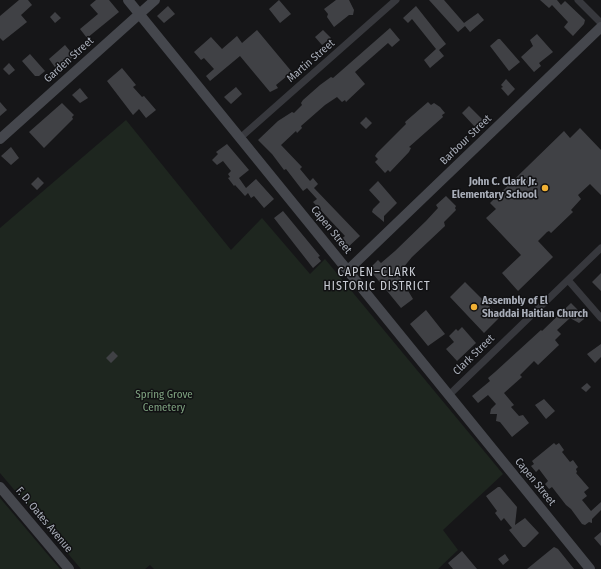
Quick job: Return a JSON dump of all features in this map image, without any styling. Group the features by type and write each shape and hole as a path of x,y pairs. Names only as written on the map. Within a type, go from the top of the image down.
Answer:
{"street":[{"name":"Capen Street","path":"128,0 590,569"},
{"name":"Garden Street","path":"0,139 155,0"},
{"name":"Martin Street","path":"240,138 396,0"},
{"path":"578,0 601,23"},
{"name":"Barbour Street","path":"348,270 601,27"},
{"name":"Clark Street","path":"449,395 601,248"},
{"path":"568,280 601,318"},
{"name":"F. D. Oates Avenue","path":"0,487 69,569"}],"green space":[{"name":"Spring Grove Cemetery","path":"126,120 231,250 262,218 310,274 325,259 503,474 443,530 458,550 438,569 154,569 150,565 145,569 81,569 0,473 0,228"},
{"path":"0,498 60,569 0,569"}],"building":[{"path":"19,0 28,0 32,5 21,15 27,22 3,41 0,38 0,16"},
{"path":"96,0 109,0 119,12 87,38 80,29 98,14 90,5"},
{"path":"279,0 291,14 280,23 269,9"},
{"path":"336,0 349,0 354,10 353,15 349,15 334,27 327,17 328,14 324,9"},
{"path":"429,0 444,0 464,23 478,13 484,20 470,32 465,26 458,32"},
{"path":"540,0 557,0 561,5 565,1 585,20 584,24 573,36 564,27 568,22 552,5 549,8"},
{"path":"168,6 175,14 164,23 157,16"},
{"path":"416,6 446,44 439,50 444,56 430,68 424,60 436,49 412,19 408,23 403,18"},
{"path":"55,12 61,18 55,23 50,17"},
{"path":"390,28 400,40 392,47 388,43 355,72 365,84 346,102 345,100 342,102 337,97 325,105 301,126 302,128 297,133 296,131 281,145 302,167 300,169 310,181 313,178 318,184 314,188 360,236 347,248 340,240 345,236 313,202 317,199 307,188 303,191 286,169 284,170 272,154 258,140 278,121 292,112 294,113 302,105 301,103 303,100 320,85 331,77 333,78"},
{"path":"257,30 292,72 276,85 278,88 270,92 240,56 210,81 206,76 214,69 204,58 201,60 194,52 211,37 222,49 237,36 242,43"},
{"path":"323,30 331,38 322,45 315,37"},
{"path":"537,34 553,52 539,63 541,66 534,72 521,57 533,46 530,40"},
{"path":"500,39 520,62 509,71 490,46"},
{"path":"65,45 74,56 57,70 49,59"},
{"path":"30,54 45,71 39,76 35,76 22,61"},
{"path":"9,63 15,70 9,75 3,69"},
{"path":"122,68 136,85 133,87 142,97 144,96 156,110 146,118 139,109 133,115 107,81"},
{"path":"506,79 515,89 508,96 501,88 503,87 501,85"},
{"path":"236,87 242,94 231,104 224,97"},
{"path":"80,88 88,98 80,103 72,95"},
{"path":"0,102 7,110 0,116"},
{"path":"428,102 431,105 434,103 440,107 445,113 442,115 443,117 409,147 411,148 409,152 390,172 388,170 385,173 375,162 378,159 375,156 406,124 405,122"},
{"path":"62,103 74,115 72,117 73,119 44,148 29,132"},
{"path":"469,106 483,120 475,127 462,113"},
{"path":"366,117 372,123 366,129 360,123"},
{"name":"John C. Clark Jr. Elementary School","path":"580,128 601,150 601,195 590,184 578,195 581,199 571,210 573,212 551,233 549,231 547,232 538,241 553,257 518,291 502,273 521,255 486,218 496,209 490,203 564,131 570,138"},
{"path":"227,144 249,170 239,178 246,188 256,179 274,199 264,208 254,196 251,198 248,193 245,196 235,185 234,186 228,178 230,177 228,174 231,171 223,161 217,165 212,160 218,154 216,152"},
{"path":"11,147 19,158 11,165 1,156"},
{"path":"38,177 44,183 37,190 31,184"},
{"path":"378,181 397,203 384,216 384,222 372,212 380,202 369,190"},
{"path":"446,196 456,206 456,210 444,222 445,226 412,257 398,274 413,299 401,308 369,269 378,260 381,263 395,251 426,221 438,208 436,205"},
{"path":"283,211 320,256 318,257 321,261 313,268 274,218"},
{"path":"601,273 601,291 592,282"},
{"name":"Assembly of El Shaddai Haitian Church","path":"465,282 500,317 484,333 450,297"},
{"path":"571,303 584,316 584,319 579,323 570,318 557,330 561,334 555,340 559,345 538,365 534,361 520,375 522,377 504,393 514,405 511,407 519,416 523,415 529,423 512,437 500,422 496,421 497,414 490,414 491,409 496,404 488,395 478,403 472,396 490,381 488,378 541,330 542,331"},
{"path":"426,310 445,334 428,346 410,324"},
{"path":"462,327 476,343 457,361 446,349 454,342 449,336 456,329 458,331"},
{"path":"601,344 601,357 595,363 587,354"},
{"path":"113,351 118,356 111,363 106,358"},
{"path":"587,383 591,387 586,392 581,388"},
{"path":"544,399 555,411 546,419 535,405"},
{"path":"554,443 556,445 559,443 564,450 562,452 570,462 573,460 578,467 576,469 576,473 589,488 584,492 587,496 582,500 591,511 601,502 601,510 592,519 592,523 589,522 585,525 582,524 552,487 549,489 545,484 548,481 539,469 536,472 531,466 534,464 532,461"},
{"path":"500,487 517,507 515,525 525,518 539,533 525,547 523,547 509,530 512,528 504,518 501,521 495,513 497,511 486,496"},
{"path":"601,532 601,546 594,538"},
{"path":"554,547 558,549 574,569 527,569"},
{"path":"462,551 477,569 453,569 448,563"},
{"path":"505,554 509,560 503,565 498,559"}],"place":[{"name":"John C. Clark Jr. Elementary School","path":"545,188"},
{"name":"Assembly of El Shaddai Haitian Church","path":"474,307"}],"district":[{"name":"CAPEN–CLARK HISTORIC DISTRICT","path":"377,280"}]}
